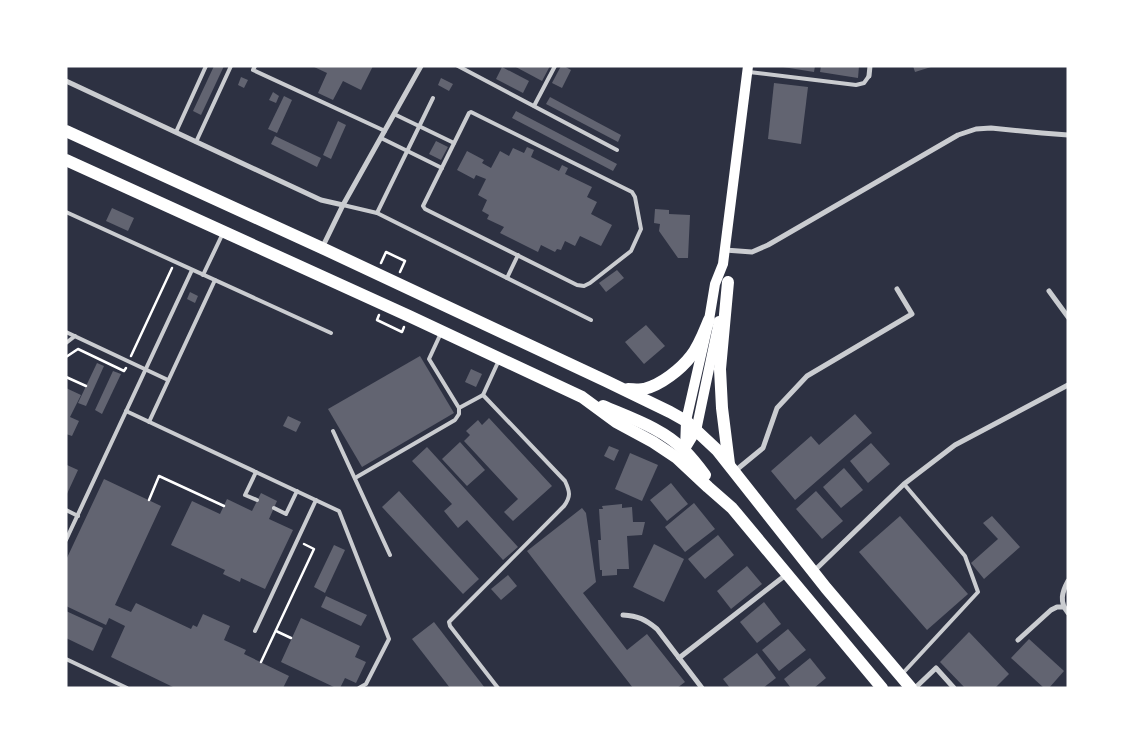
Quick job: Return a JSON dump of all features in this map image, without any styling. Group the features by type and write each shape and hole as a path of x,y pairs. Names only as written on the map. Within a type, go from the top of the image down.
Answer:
{"highway":[{"path":"66,131 623,389 686,422 717,450 813,571 912,688"},
{"path":"66,160 442,331 668,437 685,450 882,688"},
{"path":"728,282 720,369 722,408 732,468"},
{"path":"623,389 642,389 655,385 673,373 692,355 708,320"},
{"path":"582,397 616,422 653,442 677,458 732,508"}],"main road":[{"path":"685,450 696,430 728,282 723,264 724,250 747,69"},
{"path":"685,450 686,422 714,284 723,264"}],"street":[{"path":"322,248 343,205 421,66"},
{"path":"869,76 870,66"},
{"path":"66,81 321,200 343,205"},
{"path":"724,250 752,252 768,245 958,135 976,129 990,128 1068,135"},
{"path":"732,468 763,448 777,408 807,376 912,314 897,289"},
{"path":"1050,291 1068,317"},
{"path":"813,571 904,484 955,445 1068,385"},
{"path":"679,658 787,574"},
{"path":"1068,581 1062,593 1064,607 1068,613"},
{"path":"1018,640 1051,610 1057,607 1064,607"},
{"path":"623,615 648,621 657,629 702,688"},
{"path":"915,688 936,668 954,688"}],"lane":[{"path":"176,132 206,66"},
{"path":"196,142 231,66"},
{"path":"458,66 617,150"},
{"path":"534,106 555,66"},
{"path":"254,68 385,131"},
{"path":"747,69 856,85 864,83 869,76"},
{"path":"377,213 433,98"},
{"path":"471,112 632,192 635,197 641,229 631,251 584,286 577,285 424,209 423,206 442,168 471,112"},
{"path":"394,114 454,143"},
{"path":"381,138 442,168"},
{"path":"343,205 377,213 591,320"},
{"path":"66,212 331,333"},
{"path":"203,275 224,231"},
{"path":"507,278 518,255"},
{"path":"66,540 192,270"},
{"path":"149,422 214,280"},
{"path":"355,478 455,420 459,414 459,408 429,359 442,331"},
{"path":"66,332 168,380"},
{"path":"66,343 75,336"},
{"path":"459,408 483,395 500,358"},
{"path":"483,395 565,482 569,491 569,499 564,506 449,622 450,626 498,688"},
{"path":"126,411 339,511 389,639 366,684 359,688"},
{"path":"333,431 390,555"},
{"path":"256,472 245,494 257,500"},
{"path":"901,675 978,592 965,556 904,484"},
{"path":"274,508 286,514 297,491"},
{"path":"255,631 316,500"},
{"path":"66,510 78,516"},
{"path":"66,659 127,688"}],"path":[{"path":"66,357 78,349 124,371 175,262"},
{"path":"66,377 86,386"},
{"path":"149,500 160,476 224,506"},
{"path":"261,662 314,549 298,541"},
{"path":"276,631 291,638"}],"building":[{"path":"214,66 224,66 201,115 193,111"},
{"path":"312,66 373,66 361,90 343,81 333,100 318,93 327,73"},
{"path":"514,66 550,66 542,81"},
{"path":"561,66 571,70 562,88 552,83"},
{"path":"783,66 815,66 814,72"},
{"path":"821,66 859,66 858,78 820,72"},
{"path":"913,66 930,66 931,67 915,72"},
{"path":"502,67 529,81 523,93 496,79"},
{"path":"241,77 248,80 244,88 238,85"},
{"path":"441,78 453,84 449,91 438,85"},
{"path":"774,83 808,87 801,144 768,139"},
{"path":"273,92 279,96 276,103 269,100"},
{"path":"284,96 292,100 277,133 268,129"},
{"path":"550,97 621,135 618,142 546,104"},
{"path":"516,111 617,164 613,171 512,118"},
{"path":"338,121 346,125 331,159 323,155"},
{"path":"275,136 321,158 317,167 271,144"},
{"path":"436,141 448,147 441,160 429,154"},
{"path":"527,147 534,150 531,157 559,171 562,165 568,168 565,174 592,187 587,197 597,202 591,214 612,225 601,246 580,236 575,246 565,241 561,250 557,249 555,252 541,245 538,252 500,233 504,227 487,219 489,215 482,211 487,200 478,195 486,179 476,175 474,179 457,170 467,151 484,160 482,163 491,168 500,151 509,156 513,148 524,153"},
{"path":"112,208 134,218 128,231 106,221"},
{"path":"655,209 669,210 669,214 690,215 688,258 678,258 659,231 660,224 654,223"},
{"path":"617,270 624,278 606,292 599,283"},
{"path":"190,292 198,296 195,303 187,299"},
{"path":"646,325 665,346 644,364 625,342"},
{"path":"420,356 454,413 362,467 328,409"},
{"path":"97,363 104,366 86,406 78,403"},
{"path":"471,369 482,374 476,387 465,382"},
{"path":"113,371 121,374 102,414 95,410"},
{"path":"66,388 81,395 70,417 79,421 72,436 66,434"},
{"path":"855,414 872,433 795,500 771,471 811,436 819,445"},
{"path":"288,416 301,422 296,432 283,426"},
{"path":"489,418 552,486 513,521 504,512 518,499 464,441 470,435 466,431 478,420 482,425"},
{"path":"460,442 485,470 467,486 442,459"},
{"path":"871,443 890,464 868,483 850,461"},
{"path":"609,446 619,450 614,461 604,456"},
{"path":"427,447 518,547 503,560 467,520 458,528 444,511 452,504 412,461"},
{"path":"630,453 658,465 642,501 615,489"},
{"path":"67,465 78,470 66,496 66,468"},
{"path":"844,468 863,490 841,508 823,487"},
{"path":"104,479 161,506 115,605 131,612 136,603 191,629 193,625 197,627 203,614 230,626 224,640 246,650 244,654 289,676 283,688 175,688 111,657 125,626 109,618 106,625 66,606 66,560"},
{"path":"671,483 688,504 667,521 650,500"},
{"path":"399,491 479,579 463,594 382,507"},
{"path":"816,491 843,521 822,539 796,509"},
{"path":"261,493 277,501 269,519 293,530 265,589 241,578 240,582 223,574 225,570 171,545 192,501 220,514 227,499 252,511"},
{"path":"694,503 715,529 685,552 665,527"},
{"path":"622,504 622,508 632,507 633,522 645,522 642,535 627,536 629,569 617,569 617,575 602,576 598,540 601,540 599,509 603,509 602,506"},
{"path":"582,508 586,513 596,582 583,593 627,650 647,634 685,682 677,688 633,688 527,551"},
{"path":"900,516 968,594 927,630 859,552"},
{"path":"992,516 1020,547 984,579 971,563 998,539 983,523"},
{"path":"718,535 734,555 705,579 688,559"},
{"path":"654,544 684,559 664,602 633,587"},
{"path":"334,545 345,550 325,593 314,587"},
{"path":"747,566 762,584 731,609 717,591"},
{"path":"508,575 517,586 501,600 491,589"},
{"path":"326,596 367,615 361,626 321,607"},
{"path":"764,602 781,624 757,643 740,622"},
{"path":"66,611 103,628 93,651 66,638"},
{"path":"301,618 360,646 355,657 366,662 356,683 345,678 340,688 336,688 281,662"},
{"path":"434,622 485,688 450,688 412,639"},
{"path":"788,629 806,650 779,671 762,650"},
{"path":"969,632 1009,674 995,688 965,688 940,662"},
{"path":"1029,639 1064,671 1049,688 1044,688 1011,658"},
{"path":"757,653 776,678 763,688 730,688 723,679"},
{"path":"810,658 826,678 814,688 791,688 784,679"}]}
